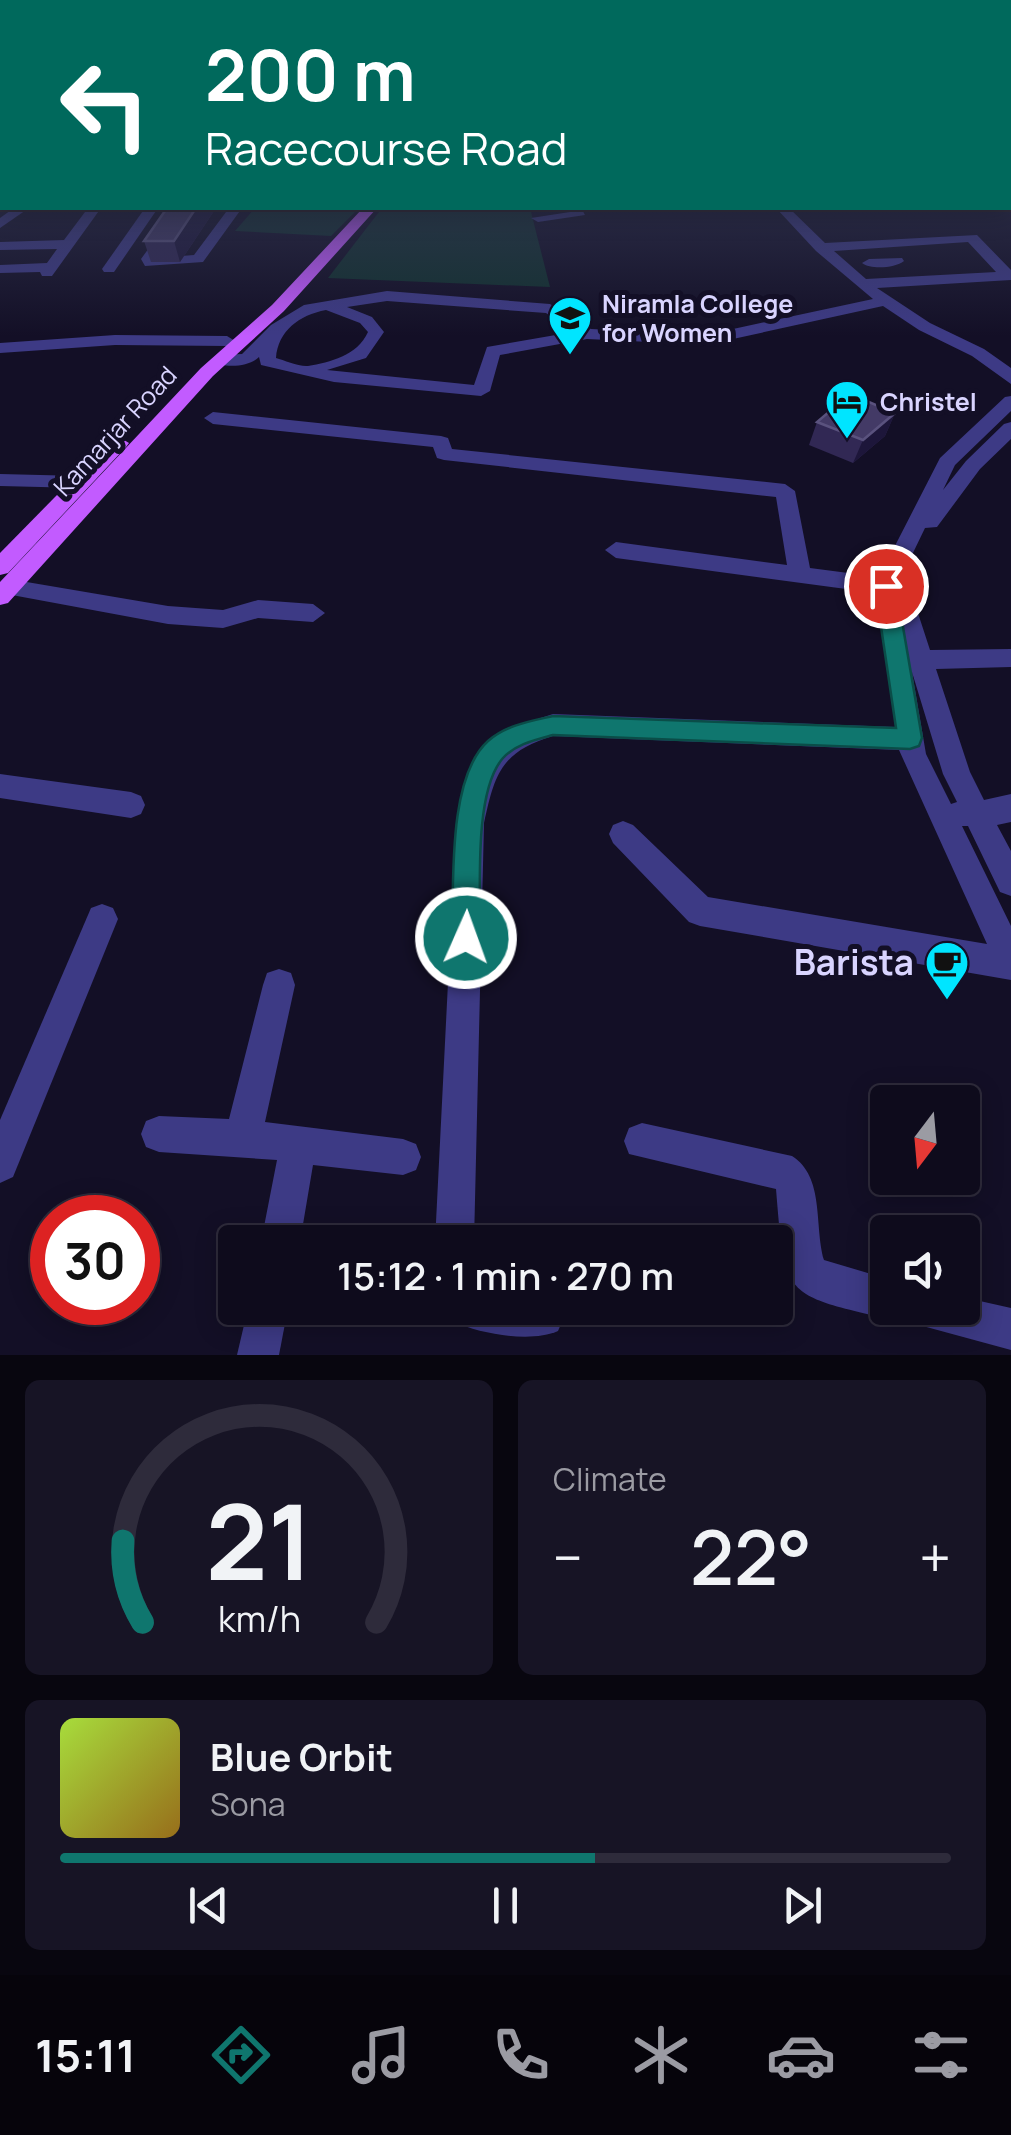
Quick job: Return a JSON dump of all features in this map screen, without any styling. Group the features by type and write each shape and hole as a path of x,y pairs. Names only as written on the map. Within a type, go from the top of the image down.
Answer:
{"main road":[{"name":"Kamarjar Road","path":"3,584 81,482 184,376 278,308 368,210"},
{"name":"Kamarjar Road","path":"3,584 224,350"}],"street":[{"path":"0,269 50,270 93,210"},
{"path":"109,269 150,210"},
{"path":"183,210 148,259 150,263 198,259 234,210"},
{"path":"538,218 578,215 576,210"},
{"path":"784,210 821,248 873,275 902,267 1008,276 972,238 821,248"},
{"path":"0,246 68,244"},
{"path":"854,246 885,301 948,341 1011,363"},
{"path":"0,348 115,340 224,350 247,359 268,337 310,308 387,296 550,310 587,334"},
{"path":"268,337 268,360 297,368 334,377 481,392 493,352 587,334 670,338 733,334 885,301"},
{"path":"297,368 344,363 372,346 376,332 366,320 328,306"},
{"path":"977,352 1011,352"},
{"path":"977,352 1011,380"},
{"path":"1011,400 947,462 886,586 908,660 956,774 1011,882"},
{"path":"213,418 440,442 444,454 785,491 800,574"},
{"path":"1011,428 973,465 942,506 916,550 904,583 913,754 1011,962"},
{"path":"0,480 81,482"},
{"path":"616,550 886,586"},
{"path":"3,584 168,615 223,619 258,609 313,613"},
{"path":"908,660 1011,658"},
{"path":"455,1225 470,824 481,772 496,749 521,734 553,726 910,738"},
{"path":"0,786 130,804"},
{"path":"941,814 1003,812 1011,807"},
{"path":"623,834 700,911 1011,962"},
{"path":"0,1164 102,919"},
{"path":"243,1138 279,985"},
{"path":"159,1134 243,1138 404,1157"},
{"path":"642,1142 779,1169 794,1178 800,1245 808,1273 825,1284 870,1295"},
{"path":"284,1225 298,1146"},
{"path":"980,1322 1011,1329"},
{"path":"258,1355 264,1325"}],"green space":[{"path":"253,210 357,210 331,236 235,231"},
{"path":"380,210 531,210 550,287 328,278"}],"building":[{"path":"166,210 195,210 174,241 144,241"},
{"path":"850,394 895,413 863,440 817,422"}],"place":[{"name":"Niramla College for Women","path":"570,356"},
{"name":"Christel","path":"847,440"},
{"name":"Barista","path":"947,1001"}],"route":[{"path":"466,938 470,824 481,772 496,749 521,734 553,726 910,738 886,586"}]}
